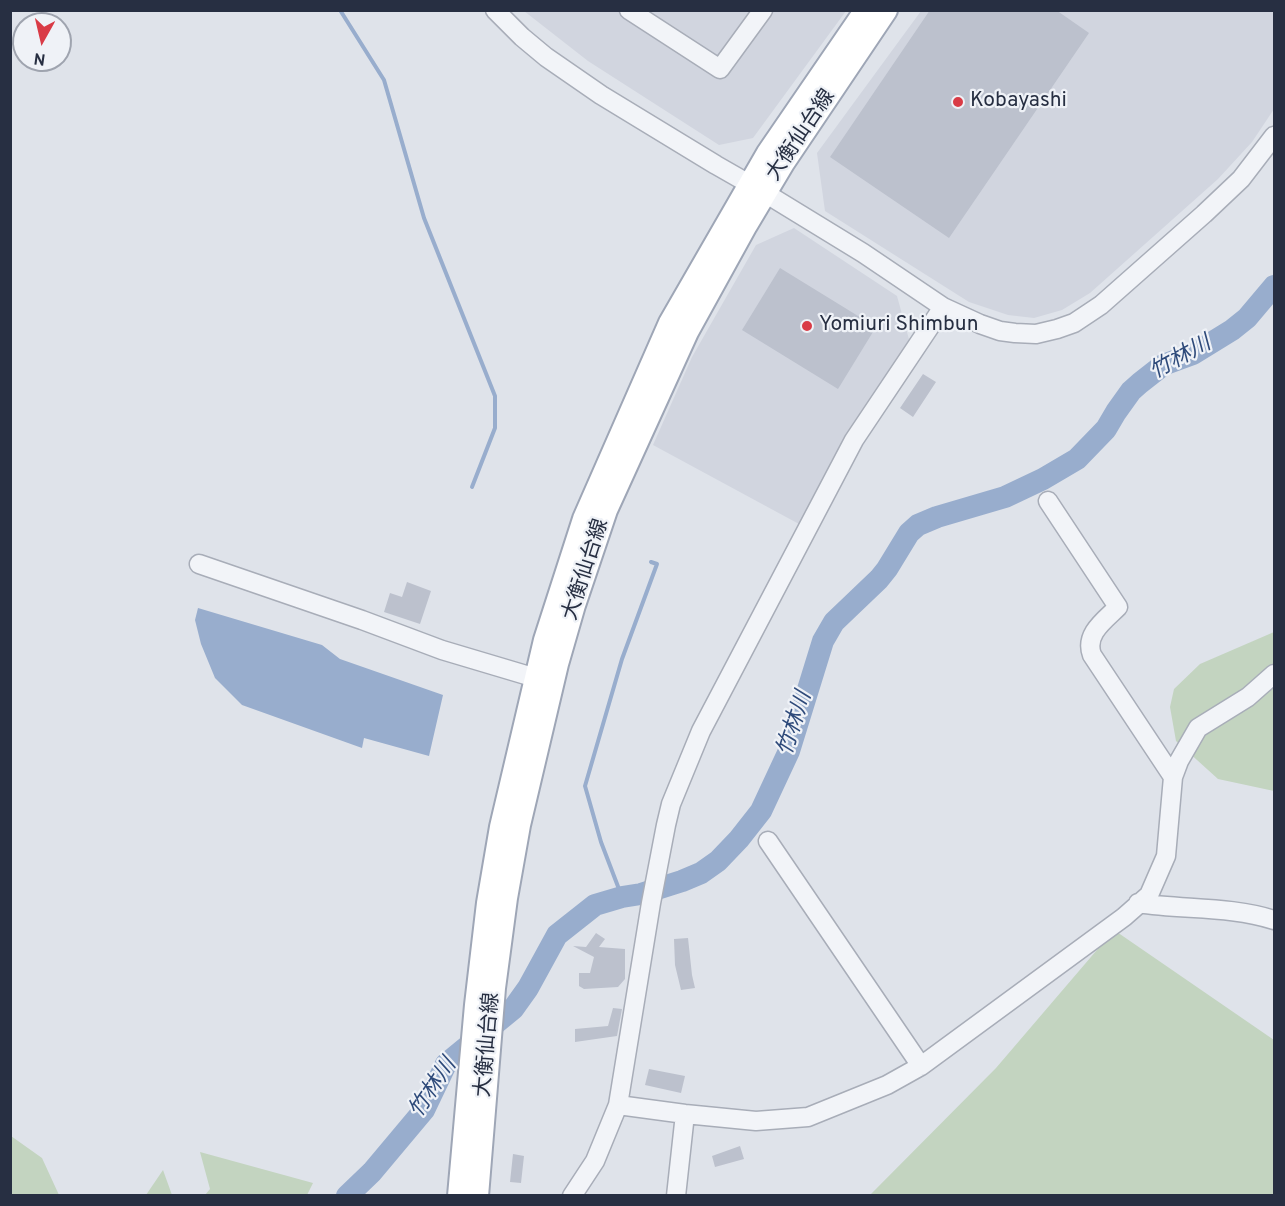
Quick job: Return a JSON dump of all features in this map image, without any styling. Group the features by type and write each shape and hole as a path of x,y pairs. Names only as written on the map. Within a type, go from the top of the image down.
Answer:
{"main road":[{"name":"大衡仙台線","path":"459,1196 519,825 557,664 606,510 687,332 757,188 768,153 866,10"},
{"name":"大衡仙台線","path":"477,1196 476,1005 488,903 501,827 545,640 584,519 670,323 757,188 783,163 886,10"}],"street":[{"path":"495,10 546,57 601,95 863,253 943,307 1000,331 1036,334 1057,329 1074,323 1101,305 1241,179 1275,136"},
{"path":"629,10 720,69 763,10"},
{"path":"573,1196 595,1161 618,1105 656,872 672,804 701,731 854,440 943,307"},
{"path":"1048,501 1118,607 1090,639 1092,654 1173,777"},
{"path":"199,564 442,650 536,678"},
{"path":"618,1105 756,1121 808,1117 887,1086 921,1066 1124,917 1149,895 1166,856 1173,777 1179,761 1198,728 1248,697 1275,674"},
{"path":"768,841 921,1066"},
{"path":"1138,903 1239,912 1275,920"},
{"path":"676,1196 685,1114"}],"shaded area":[{"path":"524,11 846,11 753,138 719,145 588,61"},
{"path":"921,11 1274,11 1274,109 1252,142 1218,179 1090,293 1062,310 1034,318 1008,315 969,302 825,211 817,153"},
{"path":"794,228 897,296 910,343 844,439 799,524 653,445 692,357 756,245"}],"green space":[{"path":"1274,632 1274,791 1218,779 1176,741 1170,707 1174,689 1200,664"},
{"path":"1114,930 1274,1040 1274,1195 869,1196 996,1068"},
{"path":"11,1136 42,1158 59,1195 11,1195"},
{"path":"200,1152 313,1183 307,1195 205,1195 210,1189"},
{"path":"163,1170 172,1195 146,1195"}],"water":[{"path":"198,608 322,645 340,659 443,695 429,756 364,738 362,748 242,705 215,678 201,644 195,620"}],"building":[{"path":"930,10 1056,10 1089,33 949,238 830,157"},
{"path":"780,268 876,327 838,389 742,330"},
{"path":"923,374 936,382 913,417 900,408"},
{"path":"407,582 431,591 420,624 384,612 390,593 402,597"},
{"path":"596,933 605,939 599,947 625,949 625,979 618,987 584,989 579,986 579,973 590,973 594,957 573,946 586,947"},
{"path":"688,938 695,988 681,990 675,965 674,939"},
{"path":"613,1008 622,1009 617,1036 575,1042 575,1029 608,1026"},
{"path":"649,1069 685,1076 681,1093 645,1085"},
{"path":"740,1146 744,1159 715,1167 712,1156"},
{"path":"513,1154 524,1156 521,1183 510,1182"}],"waterway":[{"path":"340,10 384,80 424,218 495,396 495,428 472,487"},
{"name":"竹林川","path":"347,1196 372,1172 424,1110 446,1064 513,1009 528,988 557,935 595,905 641,894 701,873 718,861 739,839 761,811 789,751 823,641 834,622 887,569 909,533 918,525 937,517 1005,497 1043,479 1077,459 1106,429 1131,391 1140,383 1163,365 1193,354 1232,330 1247,318 1274,286"},
{"path":"622,897 601,842 585,786 622,659 657,564 651,562"}],"place":[{"name":"Kobayashi","path":"958,102"},
{"name":"Yomiuri Shimbun","path":"807,326"}]}
